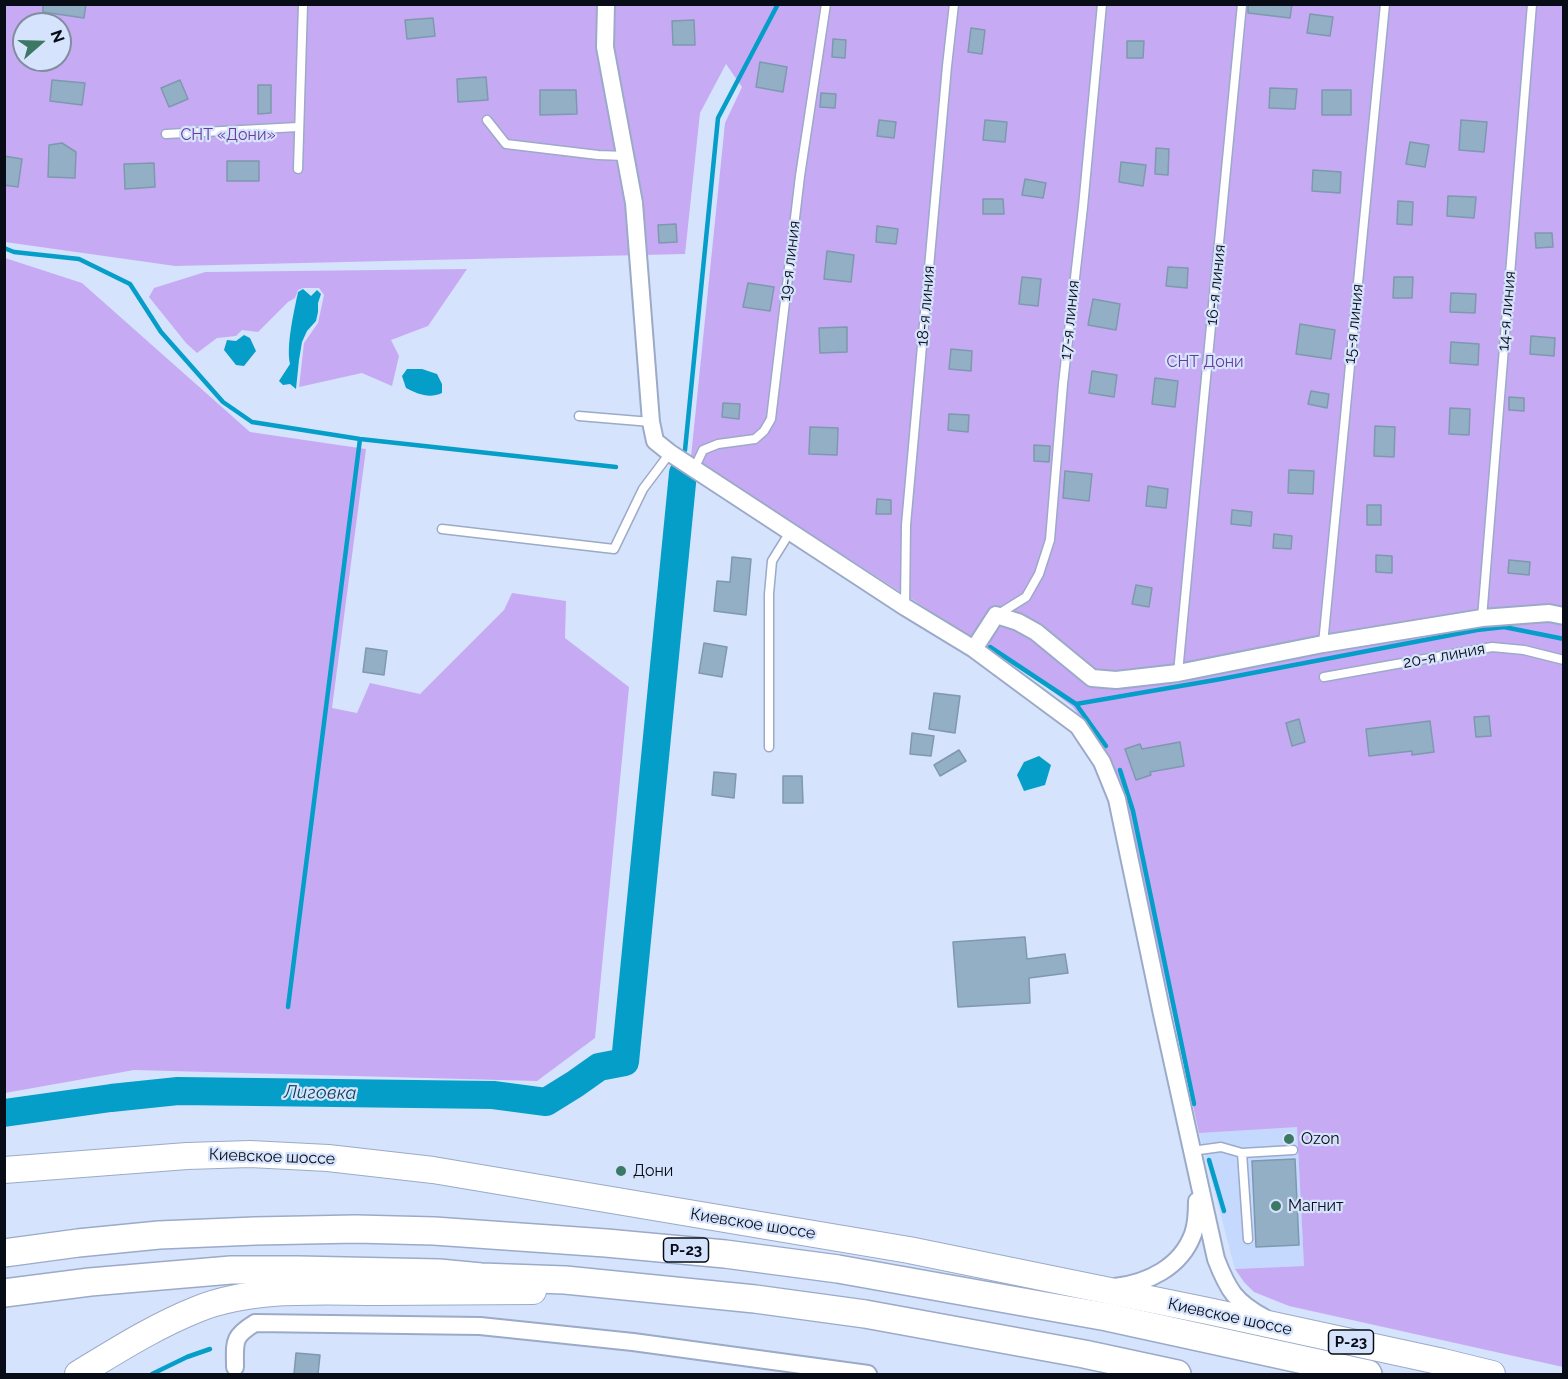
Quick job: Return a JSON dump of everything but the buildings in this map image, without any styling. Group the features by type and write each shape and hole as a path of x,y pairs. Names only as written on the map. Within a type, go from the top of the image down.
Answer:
{"highway":[{"name":"Р-23","path":"4,1252 159,1235 356,1229 606,1243 725,1254 838,1269 1107,1317 1368,1374"},
{"path":"4,1293 90,1282 231,1270 439,1273 565,1280 659,1288 865,1314 1084,1354 1177,1374"}],"main road":[{"name":"Киевское шоссе","path":"4,1170 187,1156 250,1154 328,1158 433,1170 909,1250 1208,1311 1492,1374"},
{"path":"78,1374 119,1349 199,1309 270,1294 659,1288"}],"street":[{"path":"606,4 606,47 634,203 651,422 655,441 905,607 974,649 1078,726 1101,762 1117,799 1216,1259 1227,1286 1242,1304 1283,1328"},
{"path":"974,649 996,615 1018,622 1036,632 1092,678 1116,681 1178,673 1323,644 1482,618 1549,613 1563,616"},
{"path":"1088,1287 1131,1285 1147,1280 1172,1265 1184,1251 1193,1234 1198,1179"},
{"path":"234,1371 235,1342 242,1331 255,1323 480,1326 550,1332 868,1374"}],"lane":[{"path":"298,169 303,4"},
{"name":"19-я линия","path":"694,469 704,450 718,444 755,439 764,431 771,419 800,176 826,4"},
{"name":"18-я линия","path":"905,607 906,525 954,4"},
{"name":"17-я линия","path":"996,615 1026,597 1039,574 1050,540 1063,384 1102,4"},
{"name":"16-я линия","path":"1178,673 1242,4"},
{"name":"15-я линия","path":"1323,644 1385,4"},
{"name":"14-я линия","path":"1482,618 1532,4"},
{"path":"487,120 506,144 625,156"},
{"path":"166,134 298,127"},
{"path":"579,416 651,422"},
{"path":"442,529 614,549 643,489 670,453"},
{"path":"769,747 769,594 772,561 790,532"},
{"name":"20-я линия","path":"1324,677 1492,647 1524,650 1563,660"},
{"path":"1192,1151 1221,1147 1242,1153 1293,1150"},
{"path":"1242,1153 1248,1239"}],"shaded area":[{"path":"1297,1126 1304,1266 1235,1269 1199,1133"}],"green space":[{"name":"СНТ Дони","path":"5,5 1563,5 1563,1367 1289,1306 1254,1292 1244,1282 1235,1269 1304,1266 1297,1127 1199,1133 1126,803 1118,777 1106,751 1073,707 1039,681 691,457 725,123 742,87 726,64 700,113 685,254 175,266 5,242"},
{"path":"5,258 82,283 250,432 366,449 332,708 357,713 370,683 420,694 504,610 512,593 566,601 565,638 629,687 595,1038 537,1081 134,1070 5,1093"},
{"path":"467,269 428,326 391,340 399,356 392,386 362,373 299,387 304,343 318,323 324,295 319,288 298,290 295,298 258,332 242,330 236,336 217,338 197,353 186,343 149,297 154,288 205,272"}],"water":[{"path":"303,289 311,296 317,290 321,294 316,321 307,331 302,342 296,389 290,384 283,385 279,381 290,364 289,348 293,319 298,292"},
{"path":"244,335 250,338 256,351 244,366 236,365 224,350 227,340 236,341"},
{"path":"407,369 422,369 437,374 442,384 442,393 428,396 406,388 402,376"},
{"path":"1039,756 1051,765 1045,785 1024,791 1017,775 1024,762"}],"waterway":[{"path":"685,450 718,118 778,4"},
{"path":"4,248 14,252 79,259 130,284 161,332 223,402 252,422 360,439 616,467"},
{"path":"288,1007 360,439"},
{"name":"Лиговка","path":"4,1113 178,1091 493,1095 546,1102 599,1067 625,1062 683,473"},
{"path":"1076,704 1477,630 1504,627 1564,639"},
{"path":"990,647 1076,704 1106,746"},
{"path":"1120,770 1133,811 1194,1104"},
{"path":"1209,1160 1224,1211"},
{"path":"152,1374 210,1349"}],"place":[{"name":"Ozon","path":"1289,1139"},
{"name":"Дони","path":"621,1171"},
{"name":"Магнит","path":"1276,1206"}],"park label":[{"name":"СНТ «Дони»","path":"228,135"}]}
